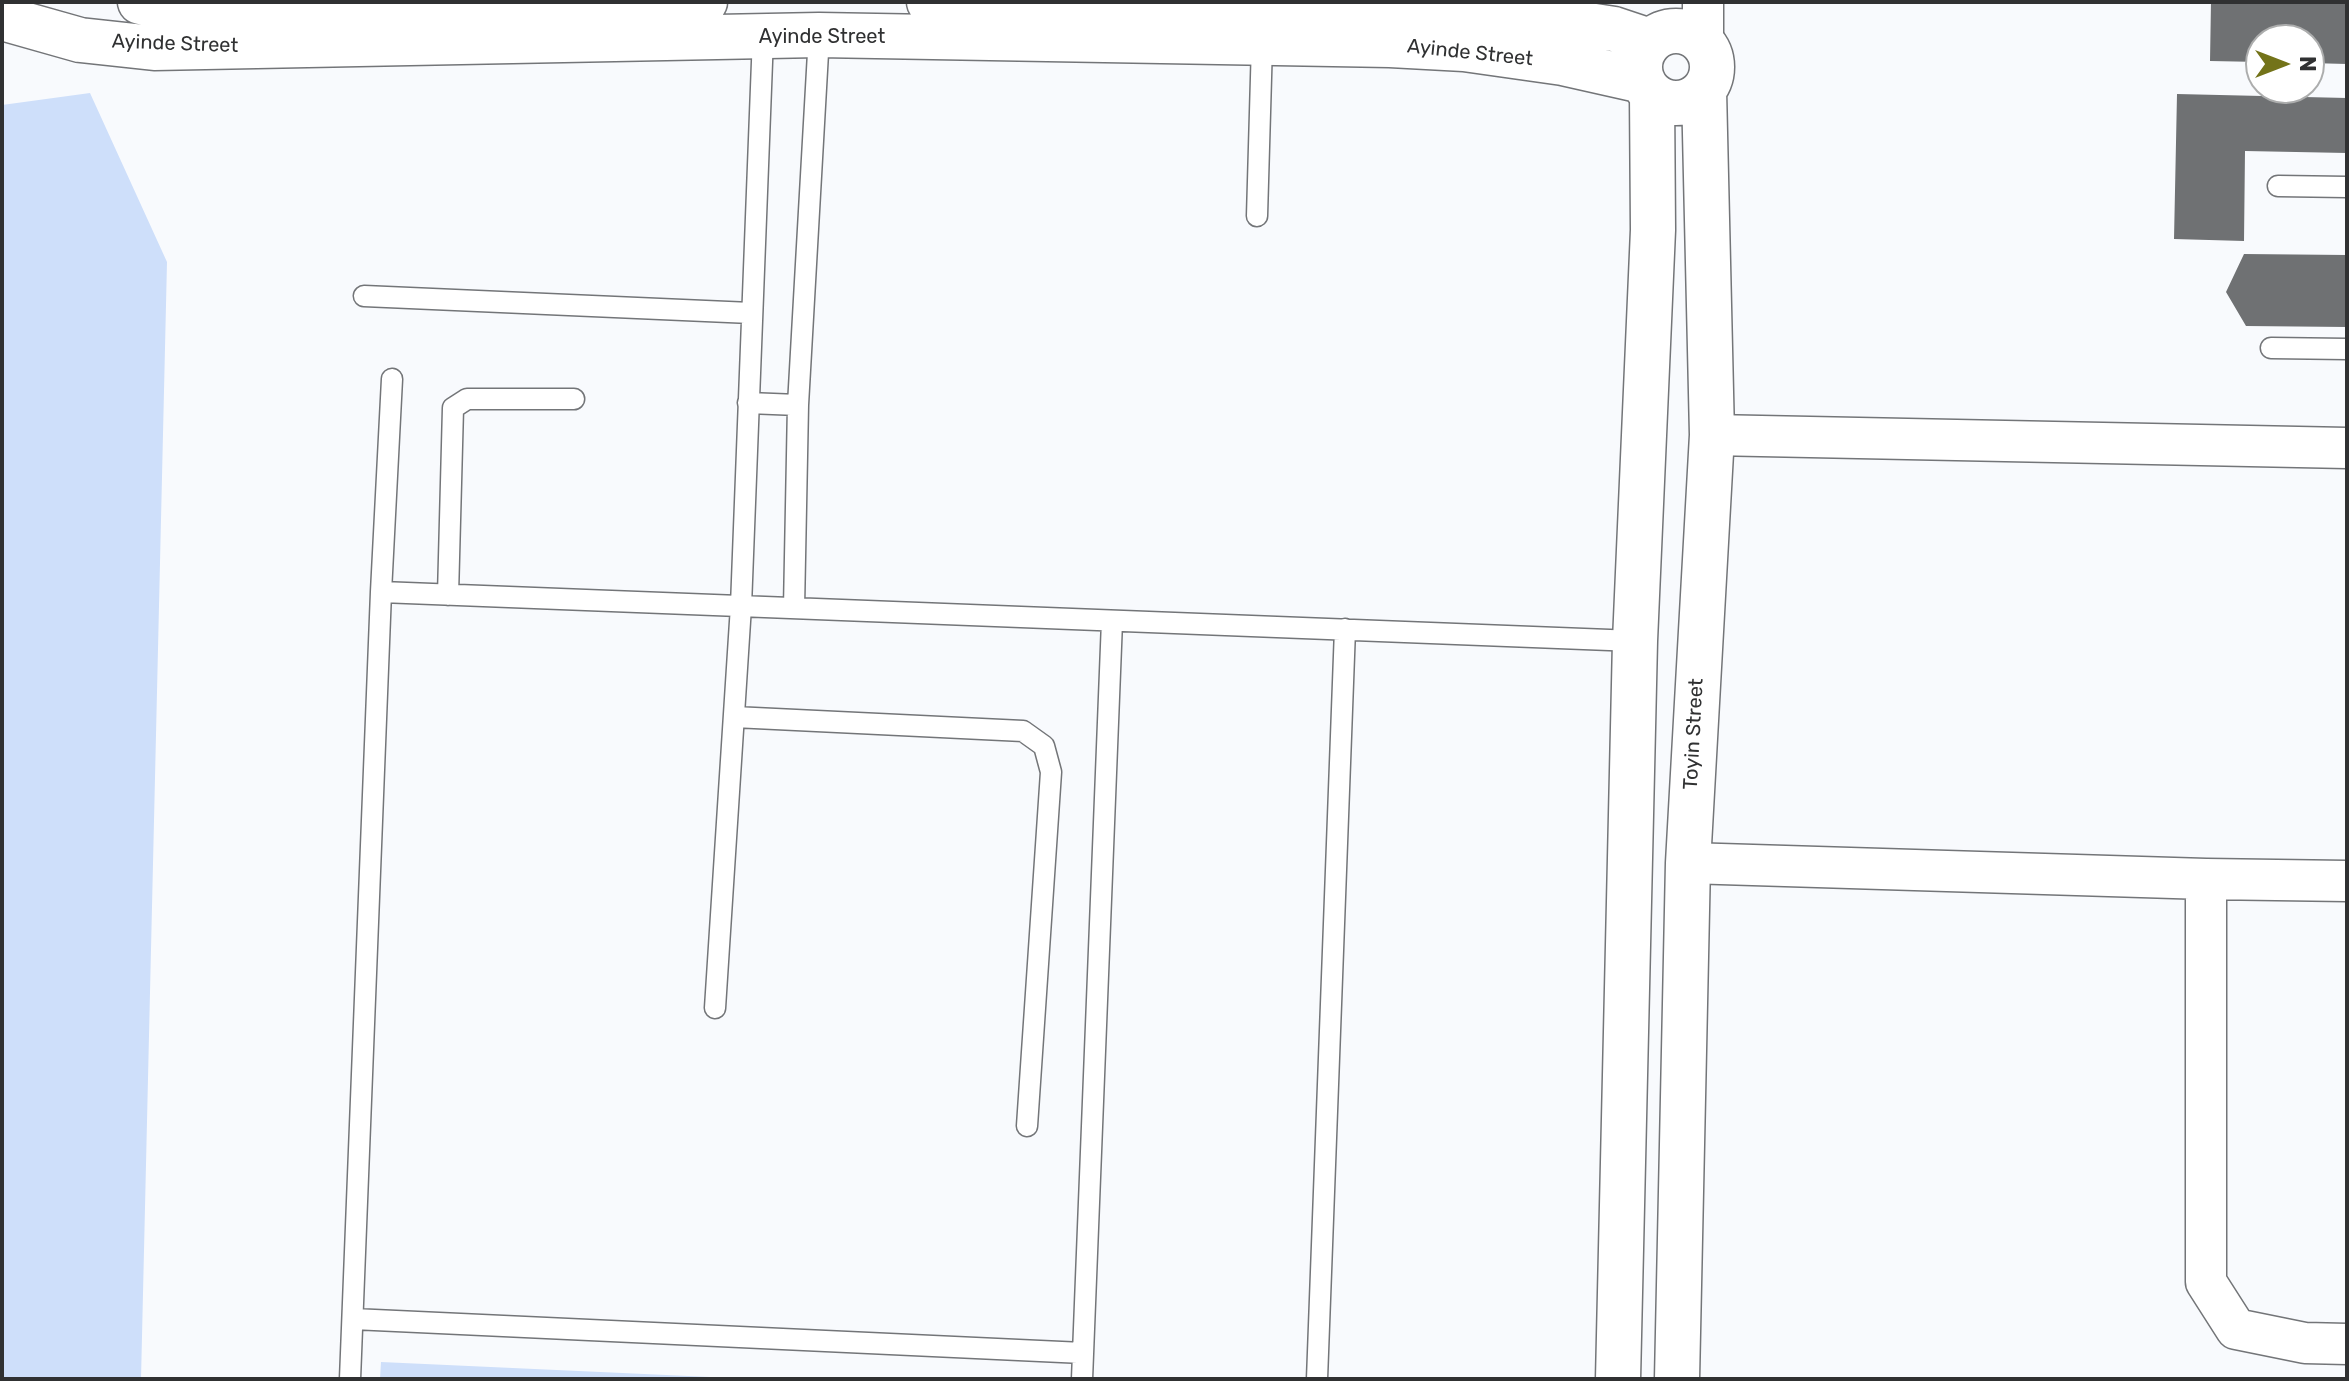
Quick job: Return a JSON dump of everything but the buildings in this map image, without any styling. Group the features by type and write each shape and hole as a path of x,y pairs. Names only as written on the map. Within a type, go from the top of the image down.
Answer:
{"street":[{"name":"Ayinde Street","path":"140,2 155,5 705,2"},
{"name":"Ayinde Street","path":"929,2 1297,4 1556,20 1674,42"},
{"name":"Ayinde Street","path":"2,18 80,40 154,48 819,35 1464,49 1563,63 1674,42"},
{"name":"Toyin Street","path":"1674,42 1665,101 1679,103 1693,99 1704,90 1712,435 1688,863 1677,1379"},
{"path":"1618,1379 1635,641 1653,230 1674,42"},
{"path":"1712,435 2347,448"},
{"path":"1688,863 2347,881"},
{"path":"2206,879 2206,1282 2236,1329 2305,1343 2347,1344"}],"lane":[{"path":"794,608 798,405 819,35"},
{"path":"715,1008 741,606 763,36"},
{"path":"1257,216 1262,43"},
{"path":"2278,186 2347,187"},
{"path":"364,296 751,313"},
{"path":"2271,348 2347,349"},
{"path":"350,1379 392,379"},
{"path":"448,595 453,408 467,399 574,399"},
{"path":"748,403 798,405"},
{"path":"381,592 1635,641"},
{"path":"1082,1379 1112,621"},
{"path":"1317,1379 1345,629"},
{"path":"734,717 1023,731 1044,746 1051,772 1027,1126"},
{"path":"353,1319 1083,1353"}],"shaded area":[{"path":"90,93 167,262 141,1379 2,1379 2,105"},
{"path":"381,1362 754,1379 380,1379"}]}
